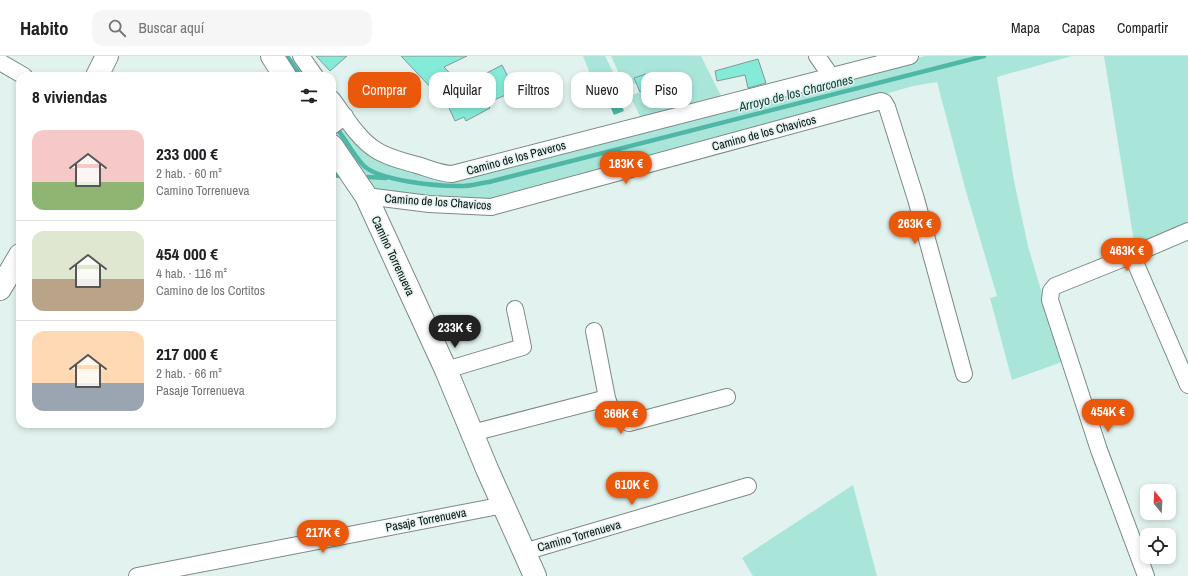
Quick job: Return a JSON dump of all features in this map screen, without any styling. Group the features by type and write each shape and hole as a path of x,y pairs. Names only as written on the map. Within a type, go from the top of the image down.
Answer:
{"street":[{"path":"99,72 107,56"},
{"path":"272,56 282,72"},
{"path":"301,56 312,72"},
{"path":"817,56 831,76"},
{"name":"Camino de los Paveros","path":"339,121 360,135 376,150 419,166 452,174 903,57"},
{"path":"0,62 17,72"},
{"name":"Camino de los Chavicos","path":"366,196 429,204 491,207 881,101 884,102 887,107 916,199 964,374"},
{"name":"Camino Torrenueva","path":"336,152 366,196 446,370 535,576"},
{"path":"1146,576 1099,450 1050,300 1051,291 1055,286 1188,231"},
{"path":"1132,255 1188,385"},
{"path":"0,289 16,262"},
{"path":"446,370 523,347 515,308"},
{"path":"594,332 606,398 610,408 618,418 629,423 727,397"},
{"path":"472,433 606,398"},
{"name":"Camino Torrenueva","path":"524,552 748,486"},
{"name":"Pasaje Torrenueva","path":"136,576 504,505"}],"shaded area":[{"path":"583,56 605,56 613,72 589,72"},
{"path":"611,56 701,56 723,100 692,107 692,72 641,72 641,76 634,78 636,83 633,84 633,72 618,72"},
{"path":"925,56 1072,56 997,77 1014,181 1028,246 1062,362 1012,380 990,298 997,296 965,188 937,82 913,86 792,121 492,201 464,201 373,189 336,141 336,127 345,121 352,130 446,178 739,105"},
{"path":"1104,56 1188,56 1188,226 1135,248"},
{"path":"640,92 641,108 687,108 641,118 633,102 633,95"},
{"path":"611,108 623,108 624,111 614,115"},
{"path":"853,485 877,576 753,576 742,558"}],"building":[{"path":"316,56 347,56 330,71"},
{"path":"401,56 467,56 444,67 449,72 429,72 429,86 421,77 421,72 416,72"},
{"path":"758,59 766,83 748,88 745,75 717,81 715,71"},
{"path":"502,65 506,72 504,72 504,96 496,99 496,72 489,72"},
{"path":"641,76 641,92 640,92 634,78"},
{"path":"449,108 490,108 466,121 464,117 455,121"}],"waterway":[{"name":"Arroyo de los Charcones","path":"287,56 298,72"},
{"name":"Arroyo de los Charcones","path":"336,127 359,161 363,165 381,175 408,182 466,186 489,182 984,56"},
{"path":"336,175 341,176"},
{"name":"Arroyo de los Charcones","path":"368,177 386,178"}]}
